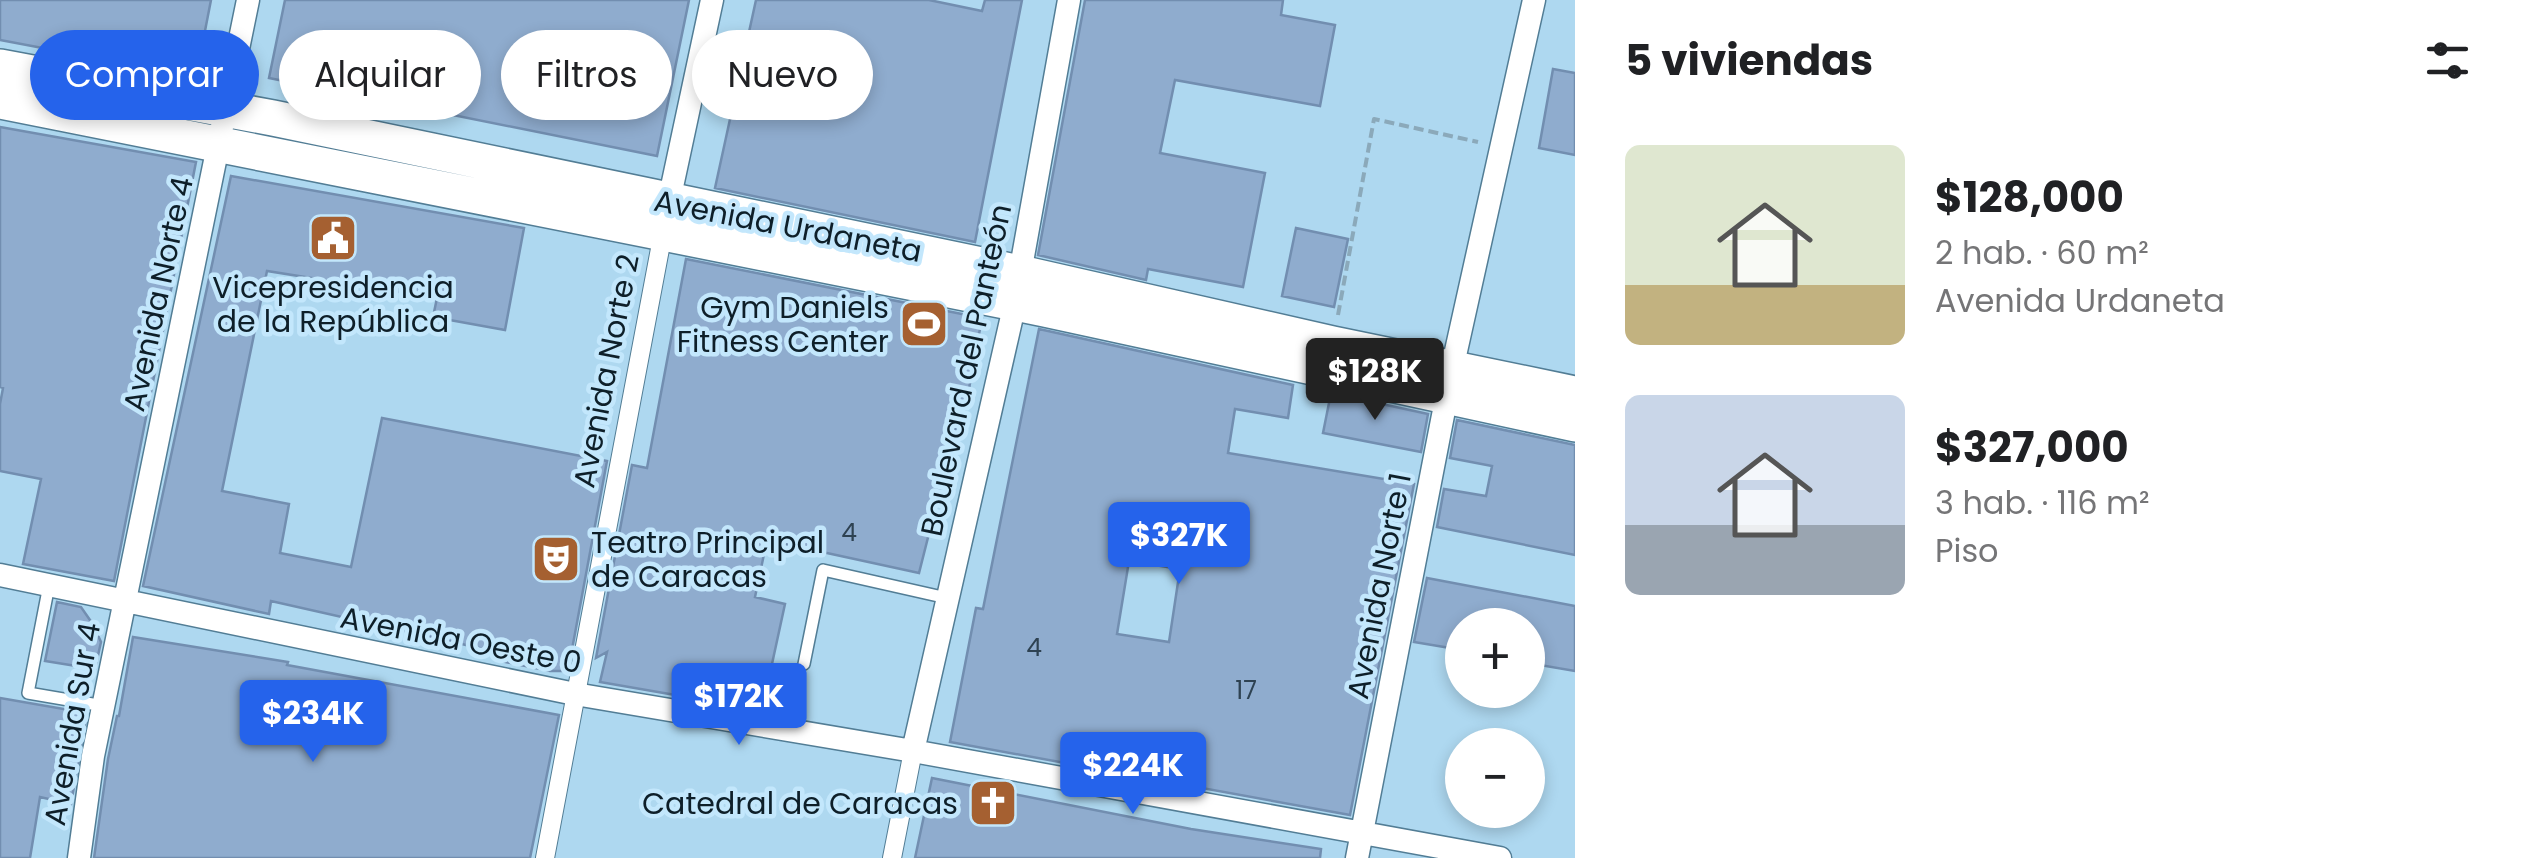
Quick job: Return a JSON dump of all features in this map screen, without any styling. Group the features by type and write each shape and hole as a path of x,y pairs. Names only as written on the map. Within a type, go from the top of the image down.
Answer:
{"main road":[{"name":"Avenida Urdaneta","path":"0,67 224,128 1018,288 1450,383 1575,394"},
{"name":"Avenida Urdaneta","path":"0,101 224,128"},
{"name":"Avenida Urdaneta","path":"1018,288 1333,344 1575,424"}],"street":[{"name":"Avenida Norte 4","path":"125,601 248,0"},
{"name":"Avenida Norte 2","path":"544,858 666,218 712,0"},
{"name":"Boulevard del Panteón","path":"913,751 1018,288 1069,0"},
{"name":"Avenida Norte 1","path":"1357,858 1450,383 1534,0"},
{"name":"Avenida Oeste 0","path":"0,575 575,694 1500,858"},
{"name":"Avenida Sur 4","path":"79,858 93,756 125,601"},
{"path":"575,694 593,710"},
{"path":"892,858 913,751"}],"lane":[{"path":"804,664 823,570 948,598"},
{"path":"49,585 28,693 104,706"}],"path":[{"path":"1333,344 1374,119 1502,148"}],"shaded area":[{"path":"0,0 1575,0 1575,858 0,858"}],"building":[{"path":"0,0 211,0 205,30 30,30 30,46 0,40"},
{"path":"285,0 689,0 672,83 672,30 501,30 501,120 664,120 657,156 478,120 481,120 481,30 279,30 279,80 269,78"},
{"path":"756,0 929,0 982,11 985,0 1022,0 975,242 715,188 730,120 873,120 873,30 749,30"},
{"path":"1085,0 1283,0 1281,15 1335,25 1320,106 1175,80 1160,153 1265,173 1243,287 1148,269 1146,280 1038,255"},
{"path":"1553,69 1575,73 1575,155 1539,148"},
{"path":"0,127 196,162 114,581 23,564 41,479 0,471"},
{"path":"231,176 524,228 505,330 433,317 437,298 267,271 222,491 289,504 280,553 351,567 382,418 607,461 568,671 496,660 497,652 271,601 269,614 143,586"},
{"path":"1296,228 1348,239 1334,307 1282,296"},
{"path":"686,259 982,318 964,416 959,415 919,573 767,540 755,597 785,604 762,710 600,682 607,652 596,658 632,465 647,468"},
{"path":"1039,329 1293,385 1288,418 1235,409 1228,453 1414,484 1350,815 950,742 976,608 983,609","holes":["1129,561 1180,569 1169,642 1117,634"]},
{"path":"1331,393 1428,414 1421,452 1323,433"},
{"path":"1457,420 1575,445 1575,555 1437,527 1444,489 1486,496 1492,466 1450,458"},
{"path":"1427,578 1575,606 1575,671 1545,666 1545,608 1445,608 1445,647 1414,642"},
{"path":"57,602 81,607 92,623 101,642 95,669 45,661"},
{"path":"133,637 288,662 287,665 559,715 530,858 94,858 108,759"},
{"path":"0,698 87,713 71,804 40,797 30,858 0,858"},
{"name":"Catedral de Caracas","path":"932,778 1191,829 1321,849 1320,858 915,858"}],"place":[{"name":"Vicepresidencia de la República","path":"333,238"},
{"name":"Gym Daniels Fitness Center","path":"924,324"},
{"name":"Teatro Principal de Caracas","path":"556,559"},
{"name":"Catedral de Caracas","path":"993,803"}]}
